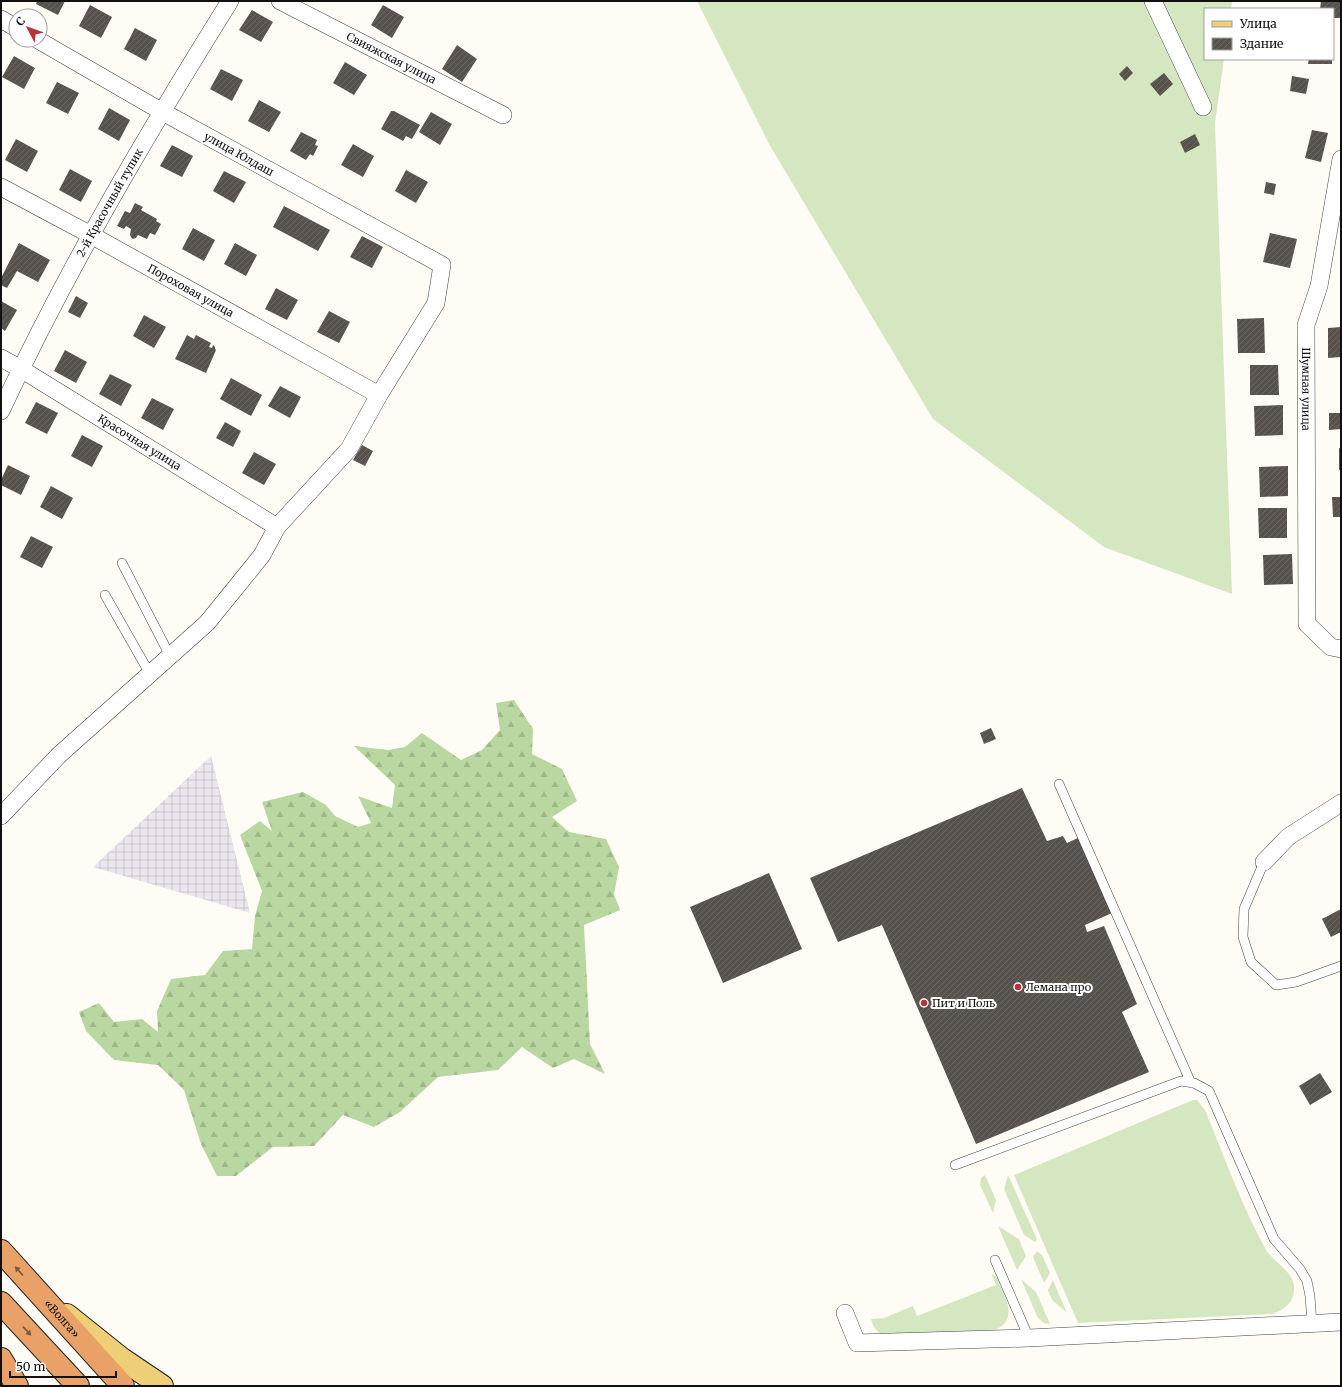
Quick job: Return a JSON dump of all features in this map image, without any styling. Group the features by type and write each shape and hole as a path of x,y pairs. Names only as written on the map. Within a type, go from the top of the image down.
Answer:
{"highway":[{"name":"«Волга»","path":"1,1251 123,1386"},
{"path":"1,1302 78,1386"},
{"path":"1,1359 17,1386"}],"main road":[{"path":"37,1292 122,1359 162,1386"}],"street":[{"name":"2-й Красочный тупик","path":"1,411 21,369 91,235 161,111 230,1"},
{"name":"Свияжская улица","path":"280,1 503,115"},
{"path":"1154,1 1203,107"},
{"name":"улица Юлдаш","path":"48,46 161,111 442,265 436,303 379,395"},
{"name":"Шумная улица","path":"1341,159 1319,286 1306,325 1307,624 1330,647 1341,649"},
{"name":"Пороховая улица","path":"1,187 91,235 379,395"},
{"name":"Красочная улица","path":"1,358 277,527"},
{"path":"1,816 59,755 207,622 262,555 277,527 349,449 379,395"},
{"path":"1264,862 1288,837 1341,803"},
{"path":"845,1313 857,1343 1029,1338 1341,1322"}],"lane":[{"path":"122,563 170,656"},
{"path":"105,595 150,674"},
{"path":"1059,784 1191,1083"},
{"path":"1264,862 1244,910 1243,937 1251,962 1276,985 1296,982 1341,966"},
{"path":"955,1165 1181,1081 1194,1083 1209,1091 1274,1239 1300,1269 1308,1281 1312,1324"},
{"path":"995,1260 1029,1338"}],"shaded area":[{"path":"211,756 250,913 93,867"}],"green space":[{"path":"697,1 1232,1 1231,8 1204,8 1204,60 1224,60 1215,123 1232,594 1104,547 933,419 769,144"},
{"path":"514,700 533,729 532,754 562,769 577,801 552,817 569,832 606,839 619,867 614,894 620,910 584,925 590,1044 605,1074 574,1059 553,1068 522,1047 498,1070 438,1077 400,1112 374,1127 343,1115 314,1146 273,1147 236,1176 217,1176 201,1144 184,1090 158,1065 114,1060 86,1031 79,1012 99,1003 114,1022 142,1019 158,1032 157,1011 171,979 205,975 223,951 252,949 255,916 262,891 240,835 260,821 272,831 262,802 303,792 326,805 335,816 358,827 371,823 358,796 392,808 395,785 354,746 388,750 405,747 422,733 461,760 482,750 500,730 496,703"},
{"path":"1193,1100 1197,1100 1205,1110 1240,1197 1265,1248 1291,1277 1294,1294 1290,1302 1280,1311 1271,1314 1078,1323 1014,1175"},
{"path":"985,1175 996,1200 993,1213 980,1185 981,1178"},
{"path":"1008,1175 1037,1239 1035,1242 1024,1235 1004,1189"},
{"path":"998,1226 1019,1239 1026,1256 1017,1270"},
{"path":"1037,1251 1042,1255 1050,1273 1044,1283 1033,1257"},
{"path":"993,1274 997,1278 1007,1300 1008,1315 1006,1321 1001,1327 992,1331 883,1335 877,1330 871,1319 884,1318 913,1306 917,1316 996,1285 992,1275"},
{"path":"1021,1279 1036,1292 1050,1324 1044,1323 1038,1318"},
{"path":"1053,1280 1067,1313 1052,1300 1048,1290"}],"building":[{"path":"37,1 65,1 58,15 48,10 48,8 44,8 36,4"},
{"path":"1321,1 1341,1 1341,18 1334,18 1334,8 1320,8"},
{"path":"90,5 112,17 101,38 79,26"},
{"path":"383,5 404,17 392,38 371,25"},
{"path":"252,10 273,22 261,42 239,30"},
{"path":"135,28 157,40 146,61 124,49"},
{"path":"457,45 477,59 462,82 442,69"},
{"path":"14,56 35,68 24,89 2,77"},
{"path":"1309,60 1332,60 1332,64 1308,64"},
{"path":"345,62 367,75 354,95 333,83"},
{"path":"1127,66 1133,73 1125,81 1119,74"},
{"path":"221,69 243,80 232,101 210,89"},
{"path":"1164,73 1173,84 1160,96 1150,84"},
{"path":"1292,76 1309,79 1306,94 1290,91"},
{"path":"57,82 79,93 68,114 46,103"},
{"path":"259,100 281,112 269,132 248,121"},
{"path":"109,108 130,120 119,141 98,129"},
{"path":"391,111 394,111 420,125 412,139 406,136 403,141 381,129"},
{"path":"431,112 452,124 440,145 419,132"},
{"path":"1312,130 1328,133 1321,162 1305,158"},
{"path":"301,132 317,140 315,145 318,146 313,156 310,154 306,160 290,151"},
{"path":"1195,134 1200,145 1185,153 1180,142"},
{"path":"16,139 38,151 27,172 5,160"},
{"path":"353,144 374,156 363,177 341,165"},
{"path":"172,145 193,156 182,177 160,166"},
{"path":"70,169 92,181 81,202 59,190"},
{"path":"406,170 428,182 416,203 395,191"},
{"path":"224,171 246,182 234,203 213,191"},
{"path":"1266,182 1276,184 1274,195 1264,193"},
{"path":"135,203 143,207 141,210 157,219 156,221 161,224 155,235 150,233 147,239 138,235 133,239 130,235 131,229 126,226 124,229 117,226 125,211 130,213"},
{"path":"284,206 330,230 318,251 273,227"},
{"path":"193,228 215,240 204,261 182,249"},
{"path":"1270,233 1297,239 1290,268 1263,262"},
{"path":"362,236 383,247 372,268 350,257"},
{"path":"19,243 50,260 38,282 17,271 7,288 1,285 1,278"},
{"path":"235,243 257,255 246,276 224,264"},
{"path":"276,288 298,300 287,320 265,309"},
{"path":"76,296 88,303 80,318 68,312"},
{"path":"1,301 17,310 5,331 1,328"},
{"path":"329,311 350,322 339,343 317,332"},
{"path":"144,315 166,327 154,348 133,336"},
{"path":"1264,318 1265,353 1238,353 1237,319"},
{"path":"1341,327 1341,357 1328,358 1328,328"},
{"path":"187,335 194,339 196,335 211,343 209,347 212,348 213,345 215,347 216,350 206,373 175,359"},
{"path":"65,350 87,362 76,383 54,371"},
{"path":"1250,365 1278,365 1279,395 1250,395"},
{"path":"110,374 132,385 121,406 99,394"},
{"path":"231,378 262,395 251,416 220,399"},
{"path":"280,386 301,397 290,418 268,406"},
{"path":"152,398 174,409 163,430 141,418"},
{"path":"36,402 58,413 47,434 25,423"},
{"path":"1283,405 1283,435 1255,436 1254,406"},
{"path":"1329,413 1341,413 1341,429 1329,430"},
{"path":"225,422 241,431 233,447 216,438"},
{"path":"82,435 103,446 92,467 71,456"},
{"path":"362,445 373,451 365,466 353,460"},
{"path":"1339,448 1341,448 1341,470 1339,470"},
{"path":"254,452 276,464 264,485 242,473"},
{"path":"8,465 30,476 21,495 1,485 1,480"},
{"path":"1288,466 1288,496 1260,497 1259,467"},
{"path":"51,486 73,498 62,519 40,507"},
{"path":"1332,497 1341,497 1341,517 1333,517"},
{"path":"1258,508 1287,508 1287,538 1259,538"},
{"path":"31,536 53,547 42,568 20,557"},
{"path":"1292,554 1293,584 1264,585 1263,555"},
{"path":"991,728 996,739 984,744 980,733"},
{"path":"1022,788 1047,841 1063,836 1067,843 1080,837 1112,913 1085,925 1087,932 1104,926 1137,1004 1122,1012 1149,1072 976,1144 882,925 838,942 810,878"},
{"path":"769,873 802,949 723,983 690,907"},
{"path":"1341,909 1341,932 1331,937 1322,919"},
{"path":"1320,1073 1332,1092 1310,1105 1299,1086"}],"place":[{"name":"Лемана про","path":"1018,987"},
{"name":"Пит и Поль","path":"924,1003"}]}
